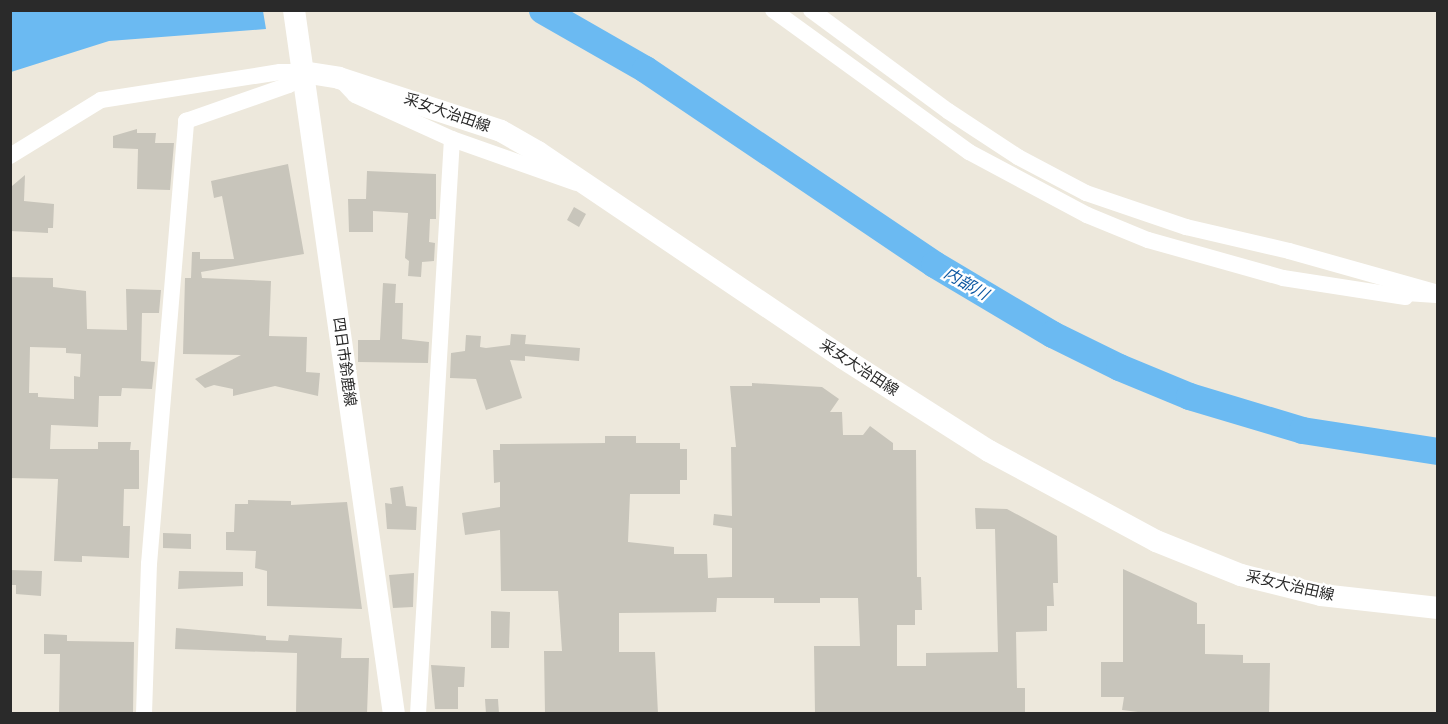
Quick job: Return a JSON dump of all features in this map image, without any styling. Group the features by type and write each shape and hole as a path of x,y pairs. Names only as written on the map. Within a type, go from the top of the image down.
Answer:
{"main road":[{"name":"四日市鈴鹿線","path":"295,17 394,714"},
{"name":"采女大治田線","path":"303,72 339,78 501,132 595,188 843,358 989,451 1097,512 1241,575 1321,595 1437,608"}],"street":[{"path":"773,10 969,152 1087,215 1148,240 1274,275 1406,297"},
{"path":"811,10 948,111 1018,157 1086,193 1186,227 1289,251 1437,293"},
{"path":"10,156 102,100 280,72 303,72"},
{"path":"144,714 149,564 186,121 289,85 303,72"},
{"path":"339,78 356,95 452,139 595,188"},
{"path":"418,714 452,139"}],"lane":[{"path":"1406,297 1437,299"}],"water":[{"path":"11,10 263,11 266,29 109,41 11,72"}],"building":[{"path":"137,129 137,133 156,133 155,143 174,143 170,190 137,189 138,149 113,148 113,136"},
{"path":"288,164 304,254 201,272 202,278 271,281 269,336 307,337 306,372 320,373 318,396 275,386 233,396 233,389 214,385 205,388 195,379 241,355 183,354 185,278 191,278 192,252 200,252 200,259 234,259 222,196 214,198 211,181"},
{"path":"367,171 436,174 436,219 430,219 429,242 435,243 434,261 422,262 421,277 408,276 409,261 405,258 408,213 373,211 373,232 349,232 348,199 366,199"},
{"path":"25,175 24,201 54,204 53,228 48,228 48,233 10,231 12,186"},
{"path":"574,207 586,214 579,227 567,220"},
{"path":"10,277 53,278 53,287 86,291 87,329 127,330 126,289 161,290 159,313 142,313 141,361 155,362 152,389 122,388 121,396 99,396 98,427 51,425 50,449 98,449 98,442 131,442 130,450 139,450 139,489 124,489 123,526 130,526 129,558 82,556 82,562 54,561 58,479 10,478","holes":["30,347 66,348 66,353 81,354 80,377 74,376 74,399 38,397 38,393 29,393"]},
{"path":"383,283 396,284 395,303 403,303 402,339 429,342 428,363 358,362 358,340 380,340"},
{"path":"511,334 526,335 525,344 580,348 579,361 525,356 525,361 510,360 522,398 486,410 476,379 450,378 451,353 465,351 466,335 481,336 480,347 486,348 510,345"},
{"path":"752,383 822,387 839,399 830,412 842,412 843,435 863,435 870,426 893,443 893,450 916,450 917,577 921,577 922,610 915,610 915,625 897,625 897,666 926,666 926,653 998,652 995,529 976,529 975,508 1007,509 1057,536 1058,583 1053,583 1054,606 1047,606 1047,631 1016,632 1017,688 1025,688 1025,714 815,714 814,646 860,646 858,598 820,598 820,603 774,603 774,598 717,598 716,612 619,613 619,652 655,652 658,714 545,714 544,651 562,651 558,591 501,591 500,530 465,535 462,513 500,507 500,482 494,483 493,450 500,450 500,444 605,443 605,436 636,436 636,443 680,443 680,449 687,449 687,480 680,480 680,494 630,494 628,542 674,547 674,554 707,554 708,578 732,577 732,528 713,525 714,514 732,516 731,447 736,447 730,386 752,386"},
{"path":"403,486 406,506 417,507 416,530 387,529 385,503 392,504 390,488"},
{"path":"248,500 291,501 291,505 347,502 362,609 267,606 267,571 255,568 256,551 226,550 226,532 234,532 235,504 248,504"},
{"path":"163,533 191,534 191,549 163,548"},
{"path":"1123,569 1197,603 1197,624 1205,624 1205,654 1243,655 1243,663 1270,663 1269,714 1154,714 1122,710 1124,697 1101,697 1101,662 1123,662"},
{"path":"10,570 42,571 41,596 16,594 16,585 10,585"},
{"path":"179,571 243,572 243,586 178,589"},
{"path":"414,573 413,607 393,608 389,575"},
{"path":"491,611 510,612 509,648 491,648"},
{"path":"176,628 266,636 266,640 288,641 289,635 342,638 341,658 369,658 367,714 296,714 297,653 175,649"},
{"path":"44,634 67,635 67,641 134,642 133,714 59,714 60,654 44,654"},
{"path":"431,665 465,667 464,687 458,687 458,709 435,709"},
{"path":"485,699 498,699 499,714 486,714"}],"waterway":[{"name":"内部川","path":"542,10 645,69 934,264 1052,334 1119,367 1189,396 1302,430 1438,451"}]}
